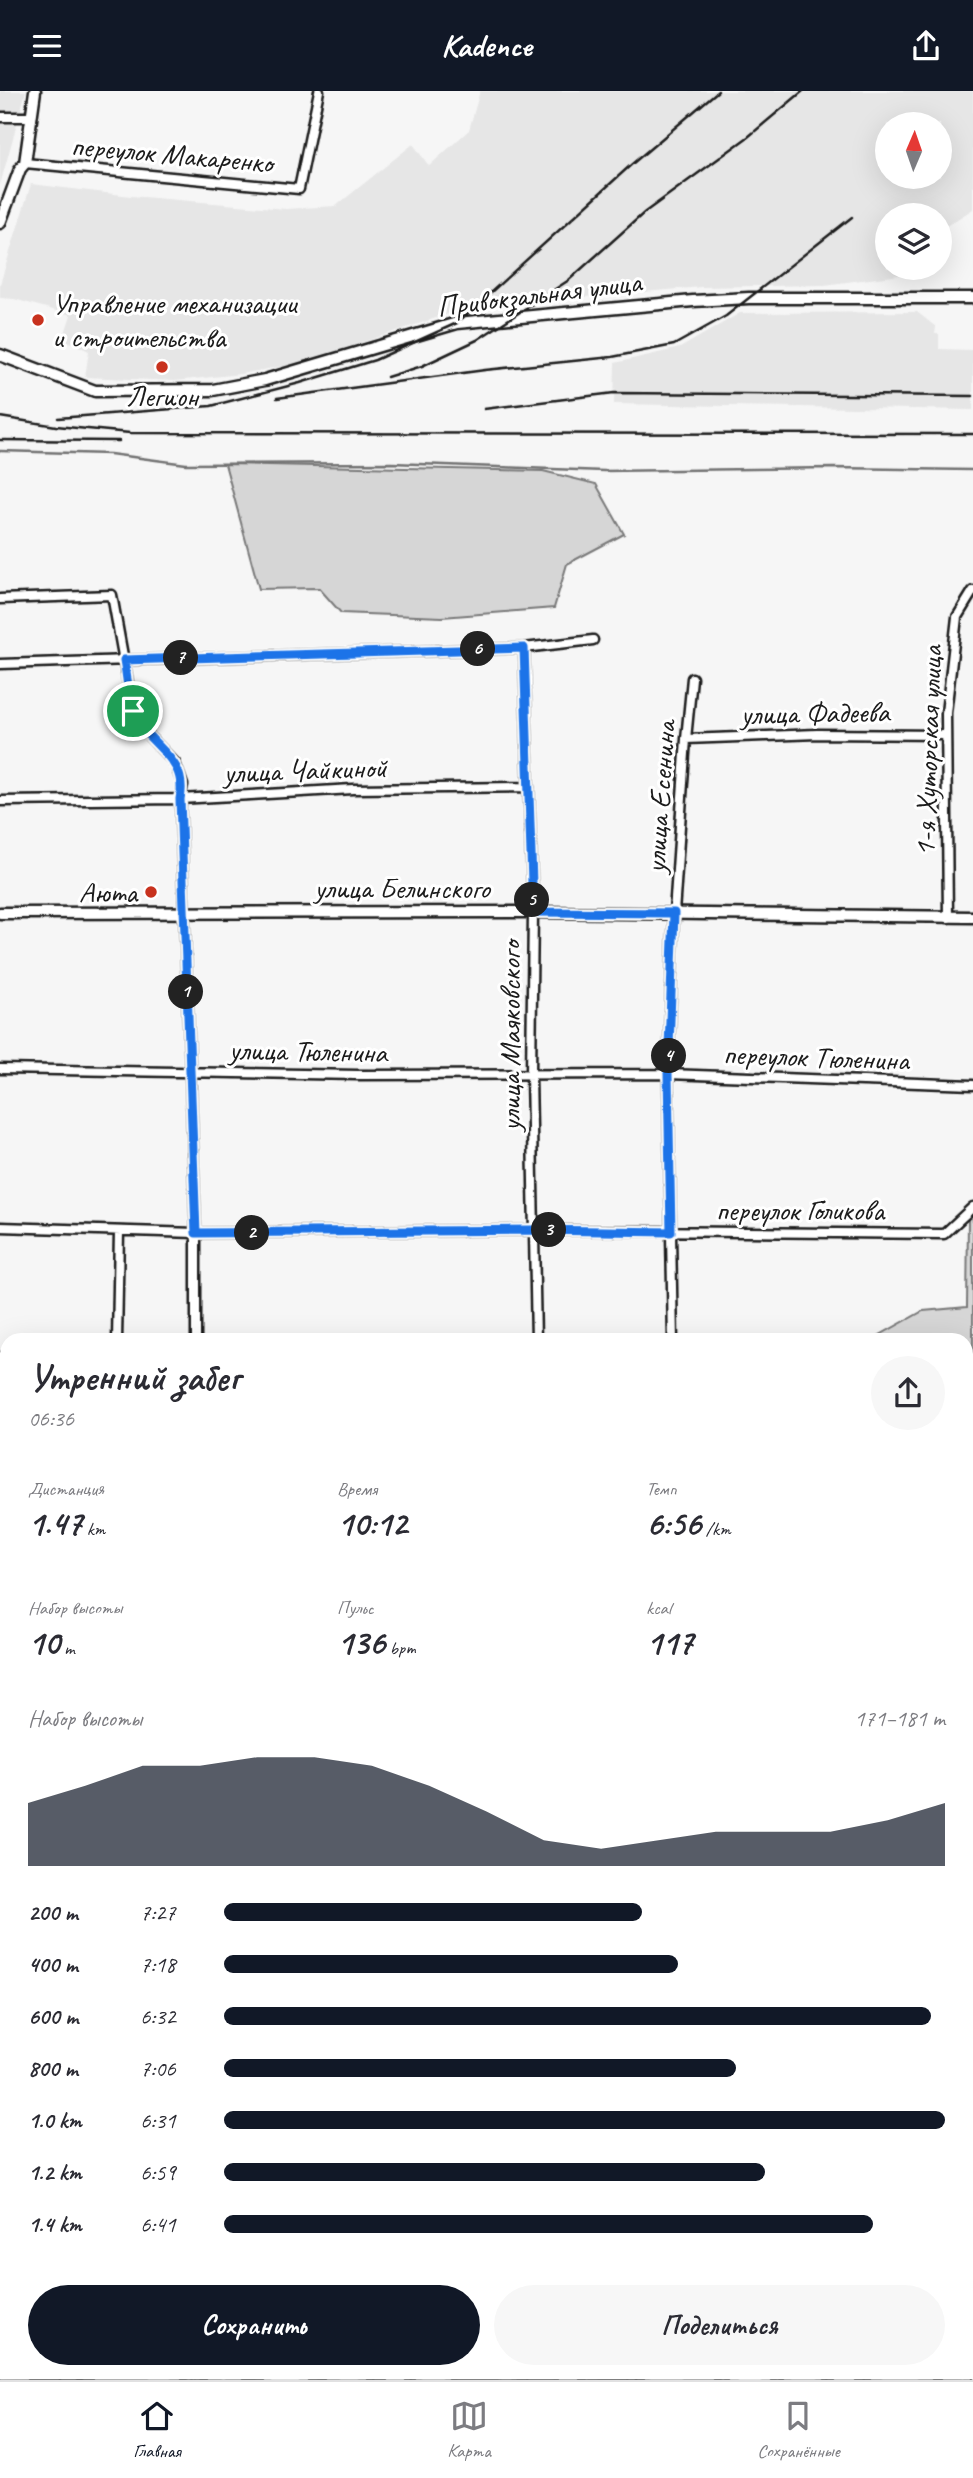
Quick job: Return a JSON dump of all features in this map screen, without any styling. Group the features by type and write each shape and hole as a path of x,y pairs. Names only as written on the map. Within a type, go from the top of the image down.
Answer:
{"street":[{"path":"0,223 24,163 35,91"},
{"name":"переулок Макаренко","path":"24,163 299,190 319,91"},
{"path":"0,117 31,117"},
{"name":"Привокзальная улица","path":"0,355 95,391 213,390 265,380 457,324 749,298 973,298"},
{"name":"1-я Хуторская улица","path":"948,918 945,735 957,617 973,590"},
{"path":"0,599 112,595 133,711 150,737 175,763 183,785 180,799 196,1233 196,1333"},
{"path":"0,664 524,648 593,640"},
{"name":"улица Маяковского","path":"524,648 533,912 531,1074 536,1333"},
{"name":"улица Есенина","path":"673,1333 668,1074 674,913 692,678"},
{"name":"улица Фадеева","path":"686,739 817,734 945,735"},
{"name":"улица Чайкиной","path":"0,801 180,799 353,789 529,787"},
{"name":"улица Белинского","path":"0,913 533,912 973,917"},
{"name":"улица Тюленина","path":"0,1069 358,1075 531,1074"},
{"name":"переулок Тюленина","path":"531,1074 668,1074 973,1085"},
{"name":"переулок Голикова","path":"0,1227 196,1233 533,1230 944,1234 973,1207"},
{"path":"117,1333 119,1231"}],"shaded area":[{"path":"0,91 26,91 0,185"},
{"path":"480,91 973,91 973,209 952,222 952,203 875,203 875,278 824,285 702,287 551,300 454,312 301,363 241,374 175,381 85,377 89,351 63,339 71,315 14,299 0,298 0,284 31,184 131,196 286,209 336,206 413,144 429,166 469,130"},
{"path":"917,312 936,327 939,349 973,350 973,410 614,404 615,363 680,348 740,313"},
{"path":"225,464 543,471 596,484 624,534 567,564 554,608 442,617 341,613 319,588 259,589"},
{"path":"973,1214 973,1333 884,1333 923,1311 967,1307 968,1219"},
{"path":"0,2379 973,2379 973,2380"}],"waterway":[{"path":"0,451 110,454 186,464 392,463 604,471 833,468 973,470"},
{"path":"551,918 973,922"}],"railway":[{"path":"58,418 211,406 375,360 457,323 632,164 718,91"},
{"path":"387,377 422,366 477,340 569,280 645,212 748,137 803,91"},
{"path":"277,398 485,370 612,357 674,345 726,316 852,217"},
{"path":"484,409 614,393 973,396"},
{"path":"0,417 130,433 973,434"},
{"path":"0,440 119,441"}],"place":[{"name":"Управление механизации и строительства","path":"38,320"},
{"name":"Легион","path":"162,367"},
{"name":"Аюта","path":"151,892"}],"route":[{"path":"524,648 533,912 674,913 668,1074 671,1232 533,1230 196,1233 183,913 180,799 183,785 175,763 150,737 133,711 124,660 524,648"}]}
